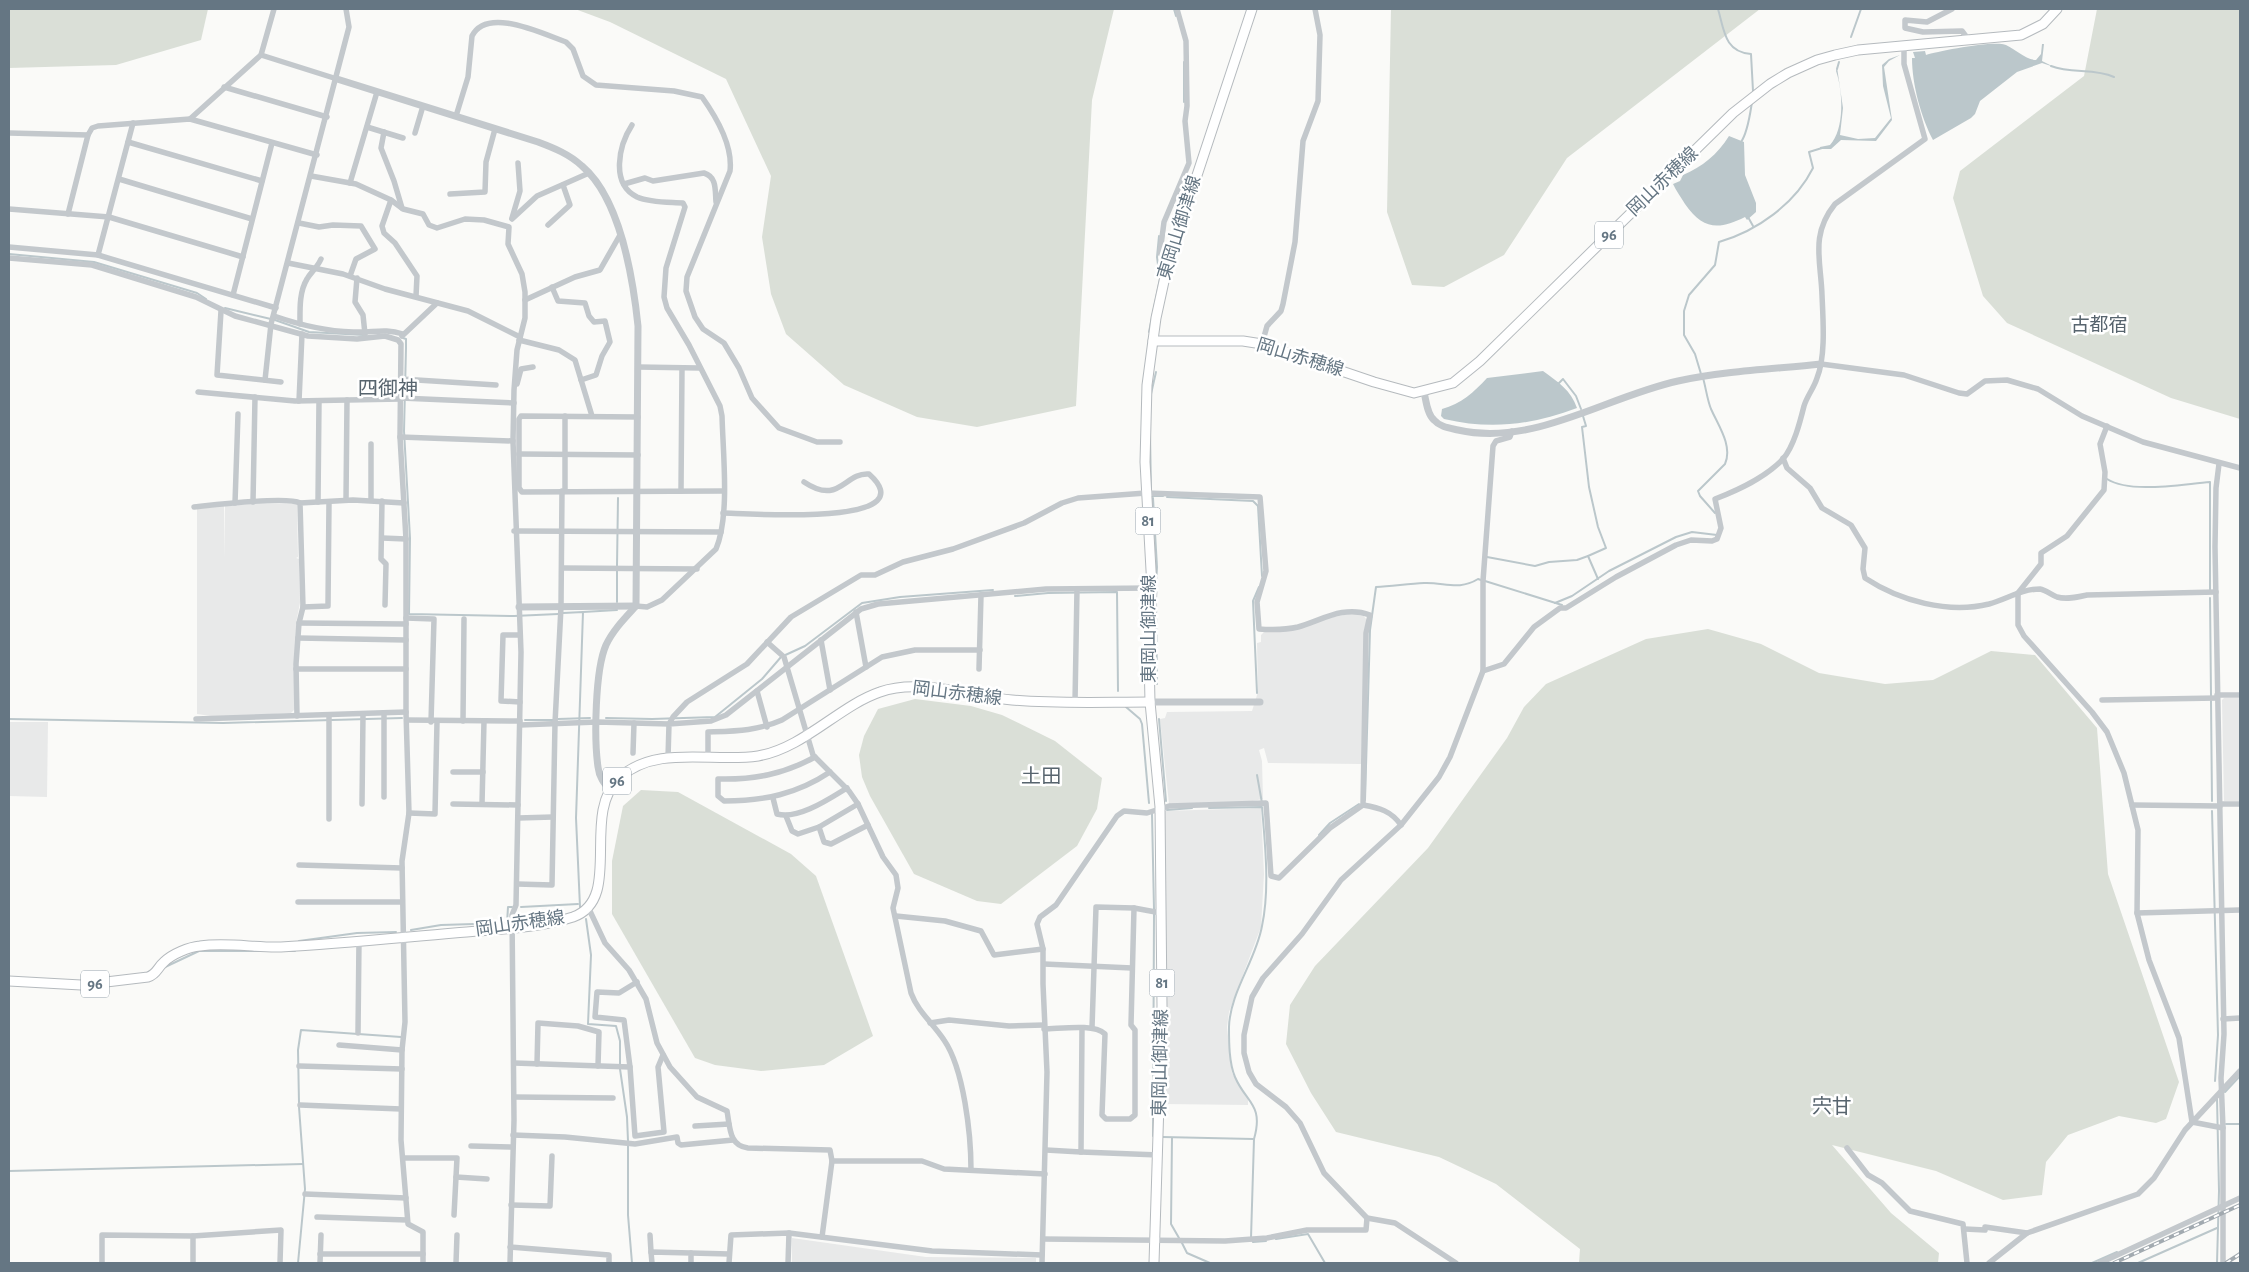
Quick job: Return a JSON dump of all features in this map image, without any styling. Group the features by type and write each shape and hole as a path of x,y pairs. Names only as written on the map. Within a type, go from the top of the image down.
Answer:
{"main road":[{"name":"東岡山御津線","path":"1154,1263 1159,1155 1162,1006 1156,912 1160,807 1150,702 1149,658 1152,588 1146,493 1146,410 1153,340 1168,263 1252,9"},
{"name":"岡山赤穂線","path":"1153,340 1243,341 1262,344 1405,391 1424,392 1452,383 1466,375 1733,113 1770,84 1817,60 1858,50 2021,35 2042,24 2057,9"},
{"name":"岡山赤穂線","path":"9,981 88,985 148,977 154,975 166,959 200,946 279,947 513,928 568,918 589,909 597,895 600,884 600,821 610,790 618,779 635,767 653,760 759,756 783,749 880,692 906,687 927,688 1014,700 1150,702"}],"street":[{"path":"190,119 261,55 274,9"},
{"path":"265,380 271,324 337,79 349,27 346,9"},
{"path":"1168,263 1160,253 1164,222 1189,163 1185,121 1188,106 1186,41 1177,9"},
{"path":"1262,344 1267,326 1280,311 1283,304 1295,242 1302,141 1318,101 1320,35 1315,9"},
{"path":"1952,9 1927,22 1904,20 1905,28 1924,32 1962,31 1968,39"},
{"path":"456,116 468,78 472,36 475,30 486,23 502,21 566,42 574,49 583,76 596,85 674,92 702,97 717,122 728,147 731,160 730,171 687,277 686,291 695,317 703,329 724,343 739,368 752,398 779,428 817,442 840,442"},
{"path":"1483,671 1504,664 1534,627 1560,608 1566,608 1616,577 1676,545 1691,540 1712,541 1717,539 1721,528 1714,499 1748,485 1783,458 1801,419 1805,403 1817,379 1821,364 1822,293 1817,246 1830,210 1835,204 1924,139 1904,64 1904,45"},
{"path":"261,55 559,150 589,173 604,196 620,235 636,302 638,367 636,606 614,632 606,646 600,670 597,722 598,768 603,783 610,790"},
{"path":"224,87 327,117"},
{"path":"350,183 377,92"},
{"path":"415,133 422,106"},
{"path":"68,214 88,135 92,128 98,126 190,119 317,155"},
{"path":"98,255 133,124"},
{"path":"520,613 636,606 647,607 662,600 697,569 716,549 721,532 723,491 722,416 720,406 667,308 664,297 666,268 685,207 683,203 637,197 626,190 620,176 621,154 624,137 632,125"},
{"path":"367,126 403,138"},
{"path":"450,194 485,192 486,162 495,129"},
{"path":"384,132 381,148 394,180 402,208"},
{"path":"9,133 88,135"},
{"path":"128,142 262,181"},
{"path":"233,295 272,143"},
{"path":"510,1263 514,1097 512,915 516,905 517,884 520,723 520,613 514,531 512,441 514,390 525,300 522,274 508,244 510,227 520,191 518,163"},
{"path":"512,219 537,196 589,173"},
{"path":"624,184 644,178 653,181 704,173 710,174 715,182 716,205"},
{"path":"311,176 350,183 391,200 402,208 422,214 429,225 437,228 465,219 484,220 510,227"},
{"path":"119,179 252,219"},
{"path":"548,225 570,205 563,185"},
{"path":"391,200 382,226 384,233 394,243 417,276 416,296"},
{"path":"9,209 109,217 243,257"},
{"path":"299,223 319,227 333,225 361,226 375,249 356,259 350,276"},
{"path":"525,300 575,277 600,270 620,235"},
{"path":"9,247 98,255 276,308"},
{"path":"9,258 92,266 196,297 221,311 302,334 366,335 388,329 401,337"},
{"path":"300,324 302,291 307,279 316,270 321,259"},
{"path":"288,263 350,276 385,289 468,311 520,338 560,350 575,360 592,416"},
{"path":"356,278 355,302 363,315 366,335"},
{"path":"552,287 558,301 586,303 589,316 594,322 605,321 610,342 602,356 596,375 581,380"},
{"path":"401,337 437,303"},
{"path":"221,311 217,375 281,382"},
{"path":"274,316 310,328 366,335"},
{"path":"299,401 302,334"},
{"path":"401,337 405,380 403,437 409,813 402,868 406,1022 402,1050 401,1109 408,1224 423,1232 422,1263"},
{"path":"1424,392 1432,420 1443,427 1465,432 1512,431 1552,423 1654,387 1702,378 1821,364 1904,375 1958,393 1967,394 1985,381 2007,380 2038,389 2082,416 2143,442 2219,464 2240,468"},
{"path":"514,390 521,369 533,367"},
{"path":"638,367 699,368"},
{"path":"681,491 682,368"},
{"path":"405,380 496,385"},
{"path":"198,392 299,401 403,398 514,403"},
{"path":"253,502 255,397"},
{"path":"346,500 348,400"},
{"path":"318,502 319,401"},
{"path":"235,503 238,414"},
{"path":"638,417 521,416 519,419 519,488 522,492 723,491"},
{"path":"517,884 552,885 555,721 561,611 566,416"},
{"path":"2107,426 2100,444 2105,472 2104,490 2067,536 2041,553 2040,564 2018,593 2020,630 2107,732 2124,773 2138,830 2137,912 2149,960 2179,1038 2192,1122"},
{"path":"1456,1263 1395,1224 1367,1218 1324,1173 1300,1123 1286,1106 1256,1084 1248,1072 1244,1053 1244,1034 1252,997 1263,978 1302,934 1341,880 1401,825 1439,777 1450,757 1483,671 1483,581 1493,446 1496,441 1510,437 1512,431"},
{"path":"403,437 512,441"},
{"path":"371,444 371,500"},
{"path":"519,454 638,455"},
{"path":"1783,458 1787,468 1810,488 1822,508 1851,524 1865,548 1863,574 1865,578 1871,583 1920,602 1944,607 1989,604 2018,593 2042,589 2058,597 2070,598 2088,595 2216,592"},
{"path":"2219,464 2215,508 2214,697 2220,805 2217,911 2223,1019 2220,1128 2220,1208 2223,1263"},
{"path":"723,513 809,515 846,513 857,511 869,505 879,498 881,493 880,486 869,474 858,474 836,490 819,490 804,482"},
{"path":"668,758 671,720 687,702 746,664 791,617 861,576 875,575 903,562 953,550 1024,523 1062,503 1078,498 1146,493 1260,497 1266,571 1257,602 1259,629 1288,629 1330,615 1347,612 1370,615 1366,633 1363,805"},
{"path":"194,507 292,501 300,504 346,500 404,502"},
{"path":"382,501 381,559 386,564 385,605"},
{"path":"303,607 328,606 329,502"},
{"path":"297,716 296,668 299,624 303,607 300,504"},
{"path":"514,531 721,532"},
{"path":"382,538 406,539"},
{"path":"562,568 697,569"},
{"path":"407,720 434,722 484,721 520,723 555,721 634,723 719,719 856,612 878,604 981,595 1152,588"},
{"path":"1075,702 1077,592"},
{"path":"980,669 981,595"},
{"path":"856,612 866,667"},
{"path":"299,624 434,619 435,814 409,813"},
{"path":"462,721 464,619"},
{"path":"520,635 503,635 502,701 520,702"},
{"path":"298,638 406,640"},
{"path":"821,640 830,690"},
{"path":"767,642 784,655 806,736 815,757 846,788 858,804 883,857 896,875 898,888 893,908 913,999 916,1006 944,1040 953,1058 969,1131 971,1170"},
{"path":"708,758 708,732 750,731 766,727 799,710 882,657 915,650 980,650"},
{"path":"296,668 406,669"},
{"path":"757,691 766,727"},
{"path":"2102,700 2240,695"},
{"path":"1150,702 1260,702"},
{"path":"196,719 297,716 329,719 384,716 406,712"},
{"path":"384,716 384,797"},
{"path":"362,804 363,717"},
{"path":"329,719 329,819"},
{"path":"482,804 484,721"},
{"path":"633,753 634,723"},
{"path":"815,757 776,775 752,779 718,779 718,796 724,801 773,798 794,791 830,772"},
{"path":"453,772 483,772"},
{"path":"773,798 777,814 786,816 812,807 846,788"},
{"path":"1042,1263 1047,1072 1044,1027 1044,949 1037,924 1040,917 1056,904 1117,816 1124,811 1147,813 1160,807 1266,803 1271,876 1274,878 1282,877 1330,828 1363,805 1384,810 1391,814 1401,825"},
{"path":"453,804 518,805"},
{"path":"786,816 792,831 798,834 819,827 858,804"},
{"path":"2132,805 2240,804"},
{"path":"518,818 553,817"},
{"path":"819,827 824,842 831,844 868,825"},
{"path":"299,865 402,868"},
{"path":"298,902 402,902"},
{"path":"1092,1028 1096,907 1134,908 1156,912"},
{"path":"930,1023 949,1020 1008,1026 1092,1028 1105,1034 1102,1115 1106,1119 1130,1119 1135,1115 1135,1030 1130,1025 1134,908"},
{"path":"589,909 605,943 637,982 646,999 657,1043 670,1067 697,1097 726,1111 733,1140 739,1147 830,1150 832,1161 822,1237"},
{"path":"2137,912 2240,910"},
{"path":"896,916 945,921 981,931 994,955 1044,949"},
{"path":"358,1033 359,940"},
{"path":"1044,964 1132,968"},
{"path":"637,982 620,992 597,992 595,1017 624,1020 630,1067 635,1136 664,1132 658,1067 663,1055"},
{"path":"2223,1019 2240,1018"},
{"path":"537,1064 538,1023 578,1026 599,1032 598,1066"},
{"path":"1082,1028 1082,1152"},
{"path":"339,1045 402,1050"},
{"path":"514,1063 630,1067"},
{"path":"299,1066 402,1070"},
{"path":"1989,1263 2026,1233 2138,1194 2154,1178 2192,1122 2240,1071"},
{"path":"514,1097 613,1098"},
{"path":"300,1105 401,1109"},
{"path":"2192,1122 2220,1128"},
{"path":"695,1126 729,1124"},
{"path":"513,1135 565,1137 628,1144 677,1137 678,1143 681,1145 733,1140"},
{"path":"471,1146 512,1147"},
{"path":"1847,1148 1868,1175 1882,1184 1910,1211 1949,1222 1960,1223 1965,1229 1967,1263"},
{"path":"1046,1150 1159,1155"},
{"path":"511,1205 550,1206 552,1156"},
{"path":"403,1158 456,1158 454,1215"},
{"path":"832,1161 922,1161 944,1169 1045,1174"},
{"path":"456,1177 487,1179"},
{"path":"305,1194 406,1198"},
{"path":"2100,1263 2240,1198"},
{"path":"317,1217 408,1220"},
{"path":"1043,1239 1252,1240 1306,1230 1366,1230 1367,1218"},
{"path":"1965,1229 1985,1230 1986,1227 2026,1233"},
{"path":"102,1263 102,1235 193,1236 280,1230 280,1263"},
{"path":"788,1263 789,1233"},
{"path":"729,1263 732,1235 789,1233 932,1251 1042,1255"},
{"path":"320,1263 321,1235"},
{"path":"456,1235 456,1263"},
{"path":"650,1235 652,1263"},
{"path":"193,1236 194,1263"},
{"path":"510,1246 609,1255 609,1263"},
{"path":"651,1252 729,1254"},
{"path":"691,1253 691,1263"},
{"path":"320,1254 423,1254"}],"shaded area":[{"path":"9,9 208,9 201,40 116,65 9,68"},
{"path":"575,9 1114,9 1092,100 1076,406 977,427 917,417 844,385 786,334 771,294 762,237 771,176 726,79 610,22"},
{"path":"1391,9 1760,9 1567,158 1504,255 1444,287 1412,285 1387,212"},
{"path":"2097,9 2240,9 2240,419 2171,398 2007,323 1983,296 1953,198 1960,171 2084,76"},
{"path":"2000,44 2006,45 2032,60 2036,60 2041,54 2042,44 2044,44 2042,61 2054,67 2042,63 2017,72 1980,101 1975,114 1971,118 1933,140 1921,111 1915,89 1912,68 1912,58 1915,58 1913,52 1925,51 1926,55 1966,47"},
{"path":"1900,55 1889,61 1884,67 1892,120 1876,141 1841,140 1831,149 1820,149 1820,147 1830,145 1838,130 1841,99 1837,67 1843,108 1840,135 1858,139 1875,138 1891,118 1883,86 1882,65 1889,59"},
{"path":"1729,136 1744,142 1745,175 1756,203 1756,212 1747,220 1745,217 1727,224 1712,225 1698,219 1692,213 1673,184 1680,181 1683,175 1709,159 1720,149"},
{"path":"1543,371 1568,391 1577,408 1528,422 1495,425 1461,422 1444,419 1441,416 1442,409 1467,397 1487,378"},
{"path":"297,504 298,557 296,558 299,559 300,603 296,623 295,709 291,713 218,717 197,714 197,509 224,506 225,558 225,506"},
{"path":"1348,614 1362,614 1367,620 1361,764 1268,763 1264,748 1259,750 1262,761 1263,799 1247,802 1169,804 1160,719 1165,718 1167,712 1252,711 1258,692 1257,643 1261,642 1261,635 1264,632"},
{"path":"1708,629 1761,644 1819,673 1885,684 1933,680 1991,651 2035,655 2097,728 2108,874 2179,1082 2166,1119 2156,1123 2119,1116 2068,1135 2046,1162 2042,1195 2003,1200 1936,1171 1832,1145 1891,1213 1939,1253 1938,1263 1579,1263 1580,1249 1496,1184 1439,1157 1336,1132 1311,1093 1286,1044 1290,1005 1315,966 1428,848 1507,738 1524,707 1546,684 1646,639"},
{"path":"2224,698 2240,698 2240,801 2224,801 2222,700"},
{"path":"915,699 971,706 1002,715 1055,741 1102,778 1097,809 1077,846 1001,904 977,901 914,874 870,796 862,777 859,755 864,736 878,709"},
{"path":"9,722 48,722 47,797 9,796"},
{"path":"641,790 678,792 791,854 816,876 873,1036 824,1065 761,1071 715,1065 695,1058 612,914 612,861 623,806"},
{"path":"1261,808 1264,874 1261,927 1229,1012 1227,1027 1232,1073 1248,1099 1248,1105 1164,1104 1166,956 1163,811"},
{"path":"792,1238 926,1257 1036,1258 1036,1263 792,1263"}],"waterway":[{"path":"1174,9 1176,16"},
{"path":"1718,9 1724,32 1730,44 1735,49 1751,54 1753,91"},
{"path":"1851,37 1861,9"},
{"path":"1184,62 1184,102"},
{"path":"1837,69 1839,62"},
{"path":"2051,66 2066,70 2106,74 2114,77"},
{"path":"1741,142 1747,128 1752,102"},
{"path":"1701,374 1695,354 1684,335 1684,311 1689,295 1715,265 1719,242 1747,231 1761,223 1785,204 1796,193 1813,168 1809,152 1822,148"},
{"path":"1748,217 1753,226"},
{"path":"1149,332 1160,279 1157,257 1159,236"},
{"path":"9,254 94,262 197,293 206,299"},
{"path":"225,308 275,320 309,332 364,335"},
{"path":"403,338 406,339 404,431 410,538 409,614 514,616 558,614"},
{"path":"1151,394 1156,372"},
{"path":"1703,378 1710,405 1724,436 1727,450 1725,464 1698,491 1715,513"},
{"path":"1559,383 1563,379 1576,396 1581,409"},
{"path":"1583,416 1586,426 1582,427 1589,487 1598,527 1606,548 1588,556 1598,579"},
{"path":"1150,434 1151,490"},
{"path":"2107,479 2117,484 2143,487 2210,482 2210,590"},
{"path":"1152,496 1163,496"},
{"path":"1167,497 1253,501 1258,506 1262,576"},
{"path":"617,566 618,498"},
{"path":"1153,498 1157,567 1156,585"},
{"path":"1555,603 1572,596 1609,571 1676,537 1692,532 1717,535"},
{"path":"1487,557 1535,566 1549,562 1577,560 1588,556"},
{"path":"617,571 617,602"},
{"path":"1365,800 1370,630 1376,587 1424,583 1464,585 1478,579 1481,580"},
{"path":"1485,581 1562,605"},
{"path":"1257,693 1253,601 1259,587"},
{"path":"606,718 715,717 762,679 781,657 805,646 862,603 900,597 993,590"},
{"path":"1015,596 1048,593 1117,592 1118,691"},
{"path":"2210,598 2211,696"},
{"path":"1156,600 1157,684"},
{"path":"583,612 617,610"},
{"path":"563,613 583,612 576,818 580,907"},
{"path":"2211,701 2212,801"},
{"path":"1126,707 1140,719 1142,724 1149,803"},
{"path":"9,719 223,723 402,718"},
{"path":"558,719 590,718"},
{"path":"1159,719 1166,801"},
{"path":"525,720 553,720"},
{"path":"1257,775 1262,803"},
{"path":"1319,835 1330,823 1359,804"},
{"path":"1209,808 1262,807 1266,866 1266,897 1262,926 1259,939 1234,1001 1230,1014 1229,1033 1233,1071 1257,1118 1254,1139 1251,1238 1253,1242 1266,1241"},
{"path":"1167,810 1192,808"},
{"path":"2212,811 2218,1035 2215,1081"},
{"path":"1152,814 1154,909"},
{"path":"521,907 578,904"},
{"path":"411,930 441,925 507,923 508,907 512,907"},
{"path":"1153,1136 1154,914"},
{"path":"586,919 591,955 588,1024 616,1026 620,1041 620,1064"},
{"path":"299,941 357,933 396,932"},
{"path":"163,968 199,951 295,951"},
{"path":"91,988 104,987"},
{"path":"299,1103 298,1050 301,1030 401,1037"},
{"path":"620,1069 627,1117 628,1141"},
{"path":"2225,1092 2240,1076"},
{"path":"2217,1098 2219,1191 2217,1263"},
{"path":"298,1263 305,1189 299,1107"},
{"path":"2226,1124 2240,1124"},
{"path":"1163,1137 1253,1139"},
{"path":"1172,1138 1171,1224 1179,1238"},
{"path":"628,1146 628,1215 632,1263"},
{"path":"9,1171 303,1164"},
{"path":"2138,1263 2217,1228"},
{"path":"1276,1239 1308,1234 1325,1263"},
{"path":"1181,1241 1187,1253 1210,1263"},
{"path":"2092,1263 2117,1252"}],"railway":[{"path":"2114,1263 2240,1205"},
{"path":"2226,1263 2240,1254"}],"district":[{"name":"古都宿","path":"2099,325"},
{"name":"四御神","path":"388,389"},
{"name":"土田","path":"1041,777"},
{"name":"宍甘","path":"1832,1107"}]}
